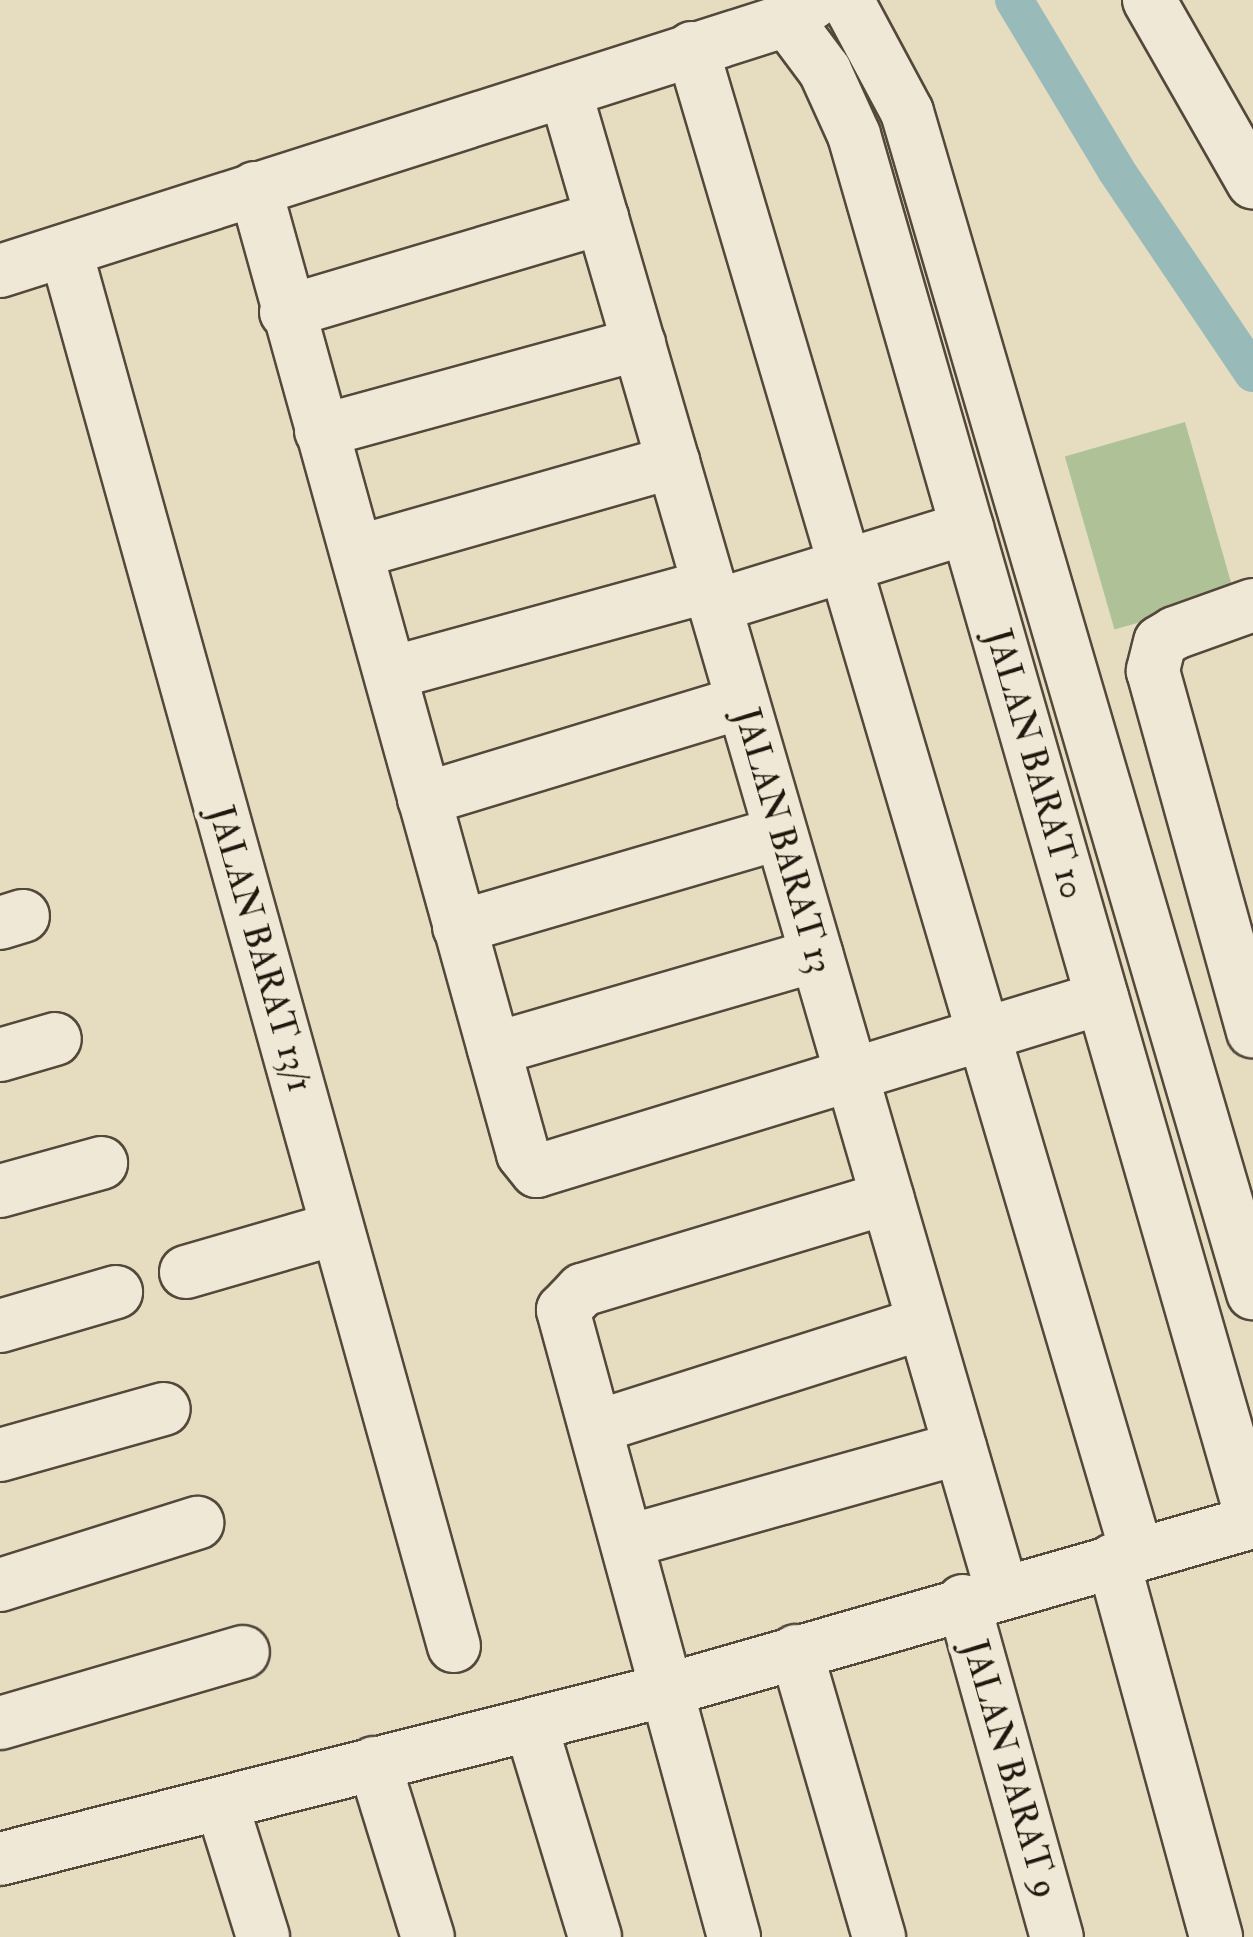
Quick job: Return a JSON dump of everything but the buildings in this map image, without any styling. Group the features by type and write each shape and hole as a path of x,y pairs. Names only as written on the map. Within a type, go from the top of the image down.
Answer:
{"street":[{"path":"847,0 907,112 1253,1294"},
{"path":"1149,0 1253,182"},
{"path":"0,272 565,91 802,10"},
{"name":"JALAN BARAT 10","path":"802,10 854,136 1253,1522"},
{"path":"692,48 988,1033 1125,1557 1216,1937"},
{"name":"JALAN BARAT 13","path":"565,91 960,1448 982,1596"},
{"path":"254,188 523,1154 538,1171 1102,998"},
{"path":"286,312 602,218"},
{"name":"JALAN BARAT 13/1","path":"66,252 454,1646"},
{"path":"321,431 639,344"},
{"path":"357,552 673,462"},
{"path":"391,674 848,565 967,528"},
{"path":"1253,606 1174,633 1154,654 1157,694 1234,896 1253,1031"},
{"path":"424,800 743,702"},
{"path":"459,927 780,833"},
{"path":"1143,917 1234,896"},
{"path":"494,1049 817,955"},
{"path":"0,1055 55,1039"},
{"path":"0,1191 101,1162"},
{"path":"734,1937 629,1540 563,1310 568,1299 887,1198"},
{"path":"186,1272 337,1228"},
{"path":"0,1326 116,1292"},
{"path":"596,1427 923,1323"},
{"path":"0,1455 164,1409"},
{"path":"629,1540 960,1448"},
{"path":"0,1859 668,1690 982,1596 1253,1522"},
{"path":"0,1585 197,1523"},
{"name":"JALAN BARAT 9","path":"982,1596 1057,1937"},
{"path":"796,1650 879,1937"},
{"path":"0,1723 243,1652"},
{"path":"531,1726 594,1937"},
{"path":"374,1763 428,1937"},
{"path":"222,1805 263,1937"}],"green space":[{"path":"1185,422 1235,595 1114,629 1065,456"}],"waterway":[{"path":"1014,0 1116,170 1253,373"}]}
